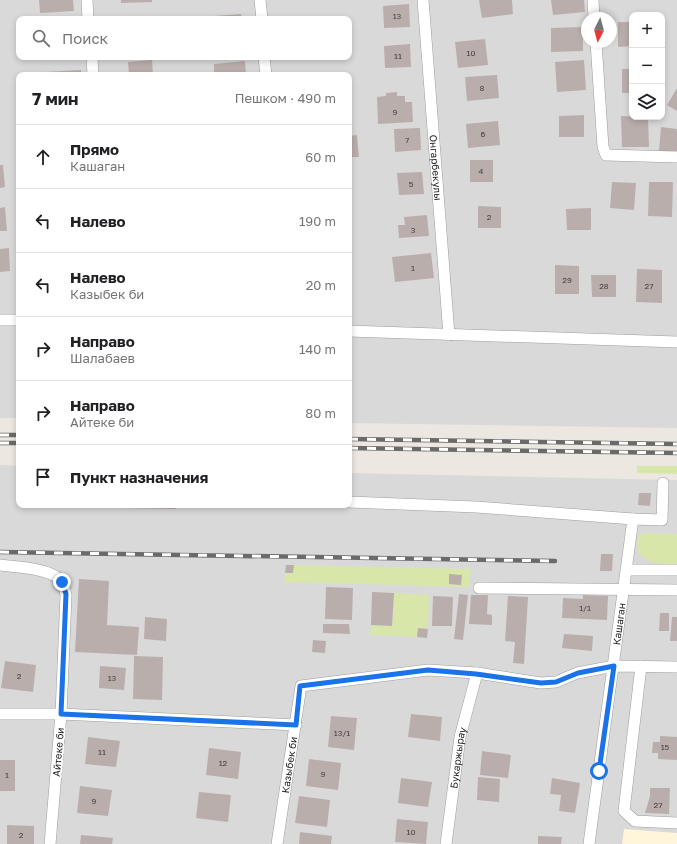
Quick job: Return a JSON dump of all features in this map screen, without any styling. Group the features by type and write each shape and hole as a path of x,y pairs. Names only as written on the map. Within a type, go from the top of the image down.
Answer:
{"street":[{"path":"87,0 88,16"},
{"path":"260,0 262,16"},
{"name":"Онгарбекулы","path":"423,0 449,335"},
{"path":"593,0 594,12"},
{"path":"596,48 603,147 606,155 677,157"},
{"path":"92,60 93,72"},
{"path":"264,60 266,72"},
{"path":"0,320 16,320"},
{"path":"352,331 677,342"},
{"path":"352,502 476,507 633,520 662,520 663,484"},
{"name":"Кашаган","path":"589,844 633,520"},
{"name":"Айтеке би","path":"0,565 34,569 51,574 62,582 66,594 61,714 50,844"},
{"path":"627,570 677,570"},
{"path":"479,588 624,591 677,590"},
{"path":"476,674 541,683 556,682 578,673 614,666 677,667"},
{"path":"641,666 624,811 635,821 677,823"},
{"name":"Казыбек би","path":"277,844 296,725 300,686 428,670 476,674"},
{"name":"Букаржырау","path":"446,844 460,737 476,674"},
{"path":"0,714 61,714 296,725"}],"shaded area":[{"path":"0,0 677,0 677,428 352,423 352,72 16,72 16,418 0,418"},
{"path":"0,465 16,466 16,508 352,508 352,473 677,480 677,844 0,844"},
{"path":"624,829 677,833 677,844 622,844"}],"green space":[{"path":"637,466 677,466 677,474 637,473"},
{"path":"643,533 677,534 677,564 651,562 642,556 637,551 638,537"},
{"path":"286,565 471,569 469,587 284,582"},
{"path":"394,593 429,595 428,629 418,628 417,637 370,635 371,625 392,626"}],"building":[{"path":"39,0 73,0 74,11 40,13"},
{"path":"121,0 152,0 152,2 121,3"},
{"path":"479,0 512,0 513,14 482,18"},
{"path":"551,0 584,0 585,12 553,15"},
{"path":"409,4 410,27 384,28 383,6"},
{"path":"241,14 241,16 214,16"},
{"path":"618,22 629,22 629,46 618,47"},
{"path":"581,27 581,48 583,48 583,51 551,52 551,28"},
{"path":"485,39 488,65 458,68 455,42"},
{"path":"410,44 411,67 385,68 384,46"},
{"path":"152,60 153,72 129,72 128,62"},
{"path":"584,60 586,90 557,92 555,62"},
{"path":"245,61 246,72 214,72 214,64"},
{"path":"622,69 629,69 629,93 622,93"},
{"path":"81,70 81,72 46,72"},
{"path":"497,75 499,98 467,101 465,77"},
{"path":"677,88 677,111 667,105"},
{"path":"397,92 397,96 405,96 405,102 412,102 413,122 378,124 377,97 386,96 386,93"},
{"path":"584,115 584,137 559,137 559,116"},
{"path":"621,116 629,116 629,120 648,120 649,147 622,147"},
{"path":"498,121 500,145 468,148 466,124"},
{"path":"661,127 677,129 677,152 659,151"},
{"path":"420,128 421,150 395,152 394,129"},
{"path":"357,135 359,157 352,157 352,136"},
{"path":"470,160 493,160 493,182 470,182"},
{"path":"0,165 3,165 5,187 0,188"},
{"path":"422,172 424,194 399,195 397,173"},
{"path":"612,182 636,183 634,210 610,208"},
{"path":"649,182 673,182 672,217 648,216"},
{"path":"478,206 501,207 501,228 478,228"},
{"path":"5,207 7,231 0,231 0,208"},
{"path":"591,208 591,230 567,230 566,209"},
{"path":"427,215 429,236 399,238 398,225 405,225 404,217"},
{"path":"9,248 10,271 0,272 0,249"},
{"path":"431,253 434,278 395,282 392,257"},
{"path":"555,265 579,266 579,294 555,294"},
{"path":"637,269 662,270 662,303 636,302"},
{"path":"591,275 616,275 616,297 592,297"},
{"path":"639,493 651,493 650,506 638,505"},
{"path":"121,508 176,508 176,509"},
{"path":"601,554 613,554 612,571 600,571"},
{"path":"286,565 294,565 293,573 285,573"},
{"path":"449,574 462,575 461,585 449,584"},
{"path":"79,579 109,581 107,625 139,627 137,655 75,652"},
{"path":"326,587 353,588 352,620 325,619"},
{"path":"372,592 394,593 392,626 371,625"},
{"path":"459,594 468,595 463,640 454,639"},
{"path":"471,595 488,595 487,614 492,615 492,625 469,624"},
{"path":"583,595 608,596 607,620 562,618 563,598 583,599"},
{"path":"433,596 453,597 452,626 432,626"},
{"path":"508,596 528,597 524,664 513,663 515,642 505,641"},
{"path":"660,613 669,613 669,631 659,631"},
{"path":"145,617 167,619 166,641 144,639"},
{"path":"672,617 677,617 677,641 670,641"},
{"path":"323,624 349,624 350,634 323,633"},
{"path":"418,628 428,629 427,638 417,637"},
{"path":"564,634 593,636 592,651 562,648"},
{"path":"313,640 326,641 325,653 312,652"},
{"path":"134,656 163,657 162,700 133,699"},
{"path":"5,661 36,665 33,692 1,688"},
{"path":"100,666 126,668 124,690 99,688"},
{"path":"411,714 442,717 440,741 408,737"},
{"path":"331,716 357,718 354,750 328,747"},
{"path":"660,736 677,737 677,760 658,759 658,753 652,753 653,742 660,742"},
{"path":"88,737 120,741 116,767 85,764"},
{"path":"209,748 241,752 238,779 206,775"},
{"path":"482,751 511,755 508,778 480,775"},
{"path":"309,759 341,763 338,790 306,786"},
{"path":"0,760 15,760 15,791 0,791"},
{"path":"478,777 500,779 499,802 477,800"},
{"path":"401,778 432,782 428,807 398,803"},
{"path":"552,778 580,783 575,813 559,811 561,795 550,794"},
{"path":"80,786 112,790 108,816 77,813"},
{"path":"650,788 670,788 669,814 645,813 650,796"},
{"path":"199,792 231,795 228,822 196,818"},
{"path":"299,796 330,800 327,827 295,823"},
{"path":"397,819 428,822 426,844 395,842"},
{"path":"7,825 34,826 34,844 7,844"},
{"path":"300,832 332,836 331,844 299,844"},
{"path":"81,835 113,838 112,844 80,844"},
{"path":"538,836 562,837 561,844 538,844"}],"railway":[{"path":"0,435 16,435"},
{"path":"352,439 677,444"},
{"path":"0,443 16,443"},
{"path":"352,448 677,453"},
{"path":"0,552 555,561"}],"route":[{"path":"62,582 66,594 61,714 296,725 300,686 428,670 476,674 541,683 556,682 578,673 614,666 599,771"}]}
